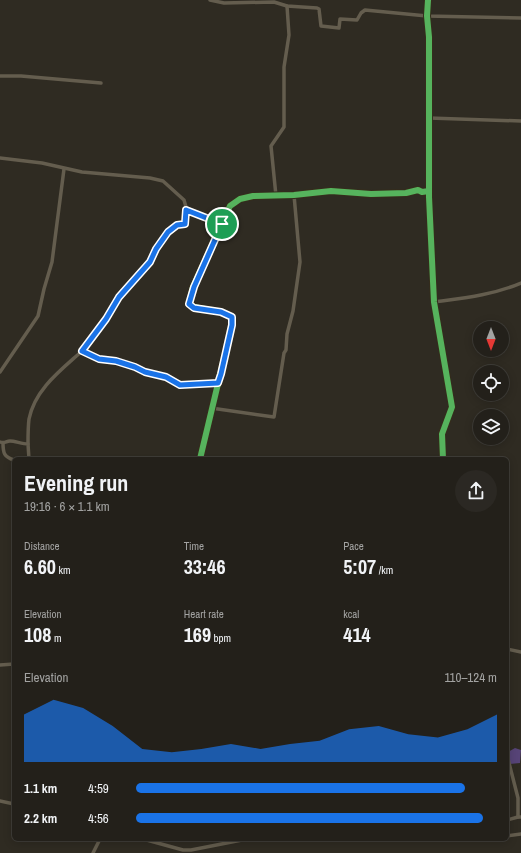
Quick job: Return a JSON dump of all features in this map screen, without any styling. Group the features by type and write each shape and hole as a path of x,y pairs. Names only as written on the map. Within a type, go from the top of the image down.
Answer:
{"street":[{"path":"210,0 224,3 274,2 287,6 319,9 321,26 334,28 339,28 340,19 357,20 361,13 365,10 427,16 521,18"},
{"path":"428,0 429,192 434,302 452,407 442,434 443,457"},
{"path":"276,196 272,146 284,127 284,67 289,35 287,6"},
{"path":"0,76 21,76 101,83"},
{"path":"429,118 521,121"},
{"path":"0,158 42,163 82,172 150,178 163,181 184,200 186,207 185,224 177,225 168,232 156,249 150,262 119,297 106,319 82,351 46,384 39,394 29,418 28,457"},
{"path":"0,372 38,316 52,262 64,169"},
{"path":"200,457 211,408 221,374 232,325 232,317 221,312 194,308 189,304 194,287 230,206 240,199 253,196 294,195 331,191 371,194 406,193 418,190 422,192 429,192"},
{"path":"211,408 274,418 300,262 294,195"},
{"path":"186,210 222,224"},
{"path":"434,302 473,297 504,290 521,282"},
{"path":"82,351 99,359 116,361 145,372 166,377 180,385 218,383"},
{"path":"12,459 7,458 3,453 2,443 11,441 20,444 28,444"},
{"path":"509,649 521,652"},
{"path":"0,665 12,664"},
{"path":"509,763 518,798 520,817 509,820"},
{"path":"0,801 12,804"},
{"path":"509,836 521,834"},
{"path":"93,853 99,841"},
{"path":"150,841 183,850 190,850 237,841"}],"shaded area":[{"path":"515,748 521,750 520,763 510,764 509,751"}],"cycle path":[{"path":"428,0 429,197 434,302 452,407 442,434 443,457"},
{"path":"200,457 232,325 232,317 221,312 194,307 189,304 193,287 230,206 240,199 253,196 294,195 331,191 371,194 406,193 418,190 422,192 429,191"}],"route":[{"path":"186,210 222,224 194,287 189,304 194,308 221,312 232,317 232,325 218,383 180,385 166,377 145,372 116,361 99,359 82,351 106,319 119,297 150,262 156,249 168,232 177,225 185,224 186,210"}]}
